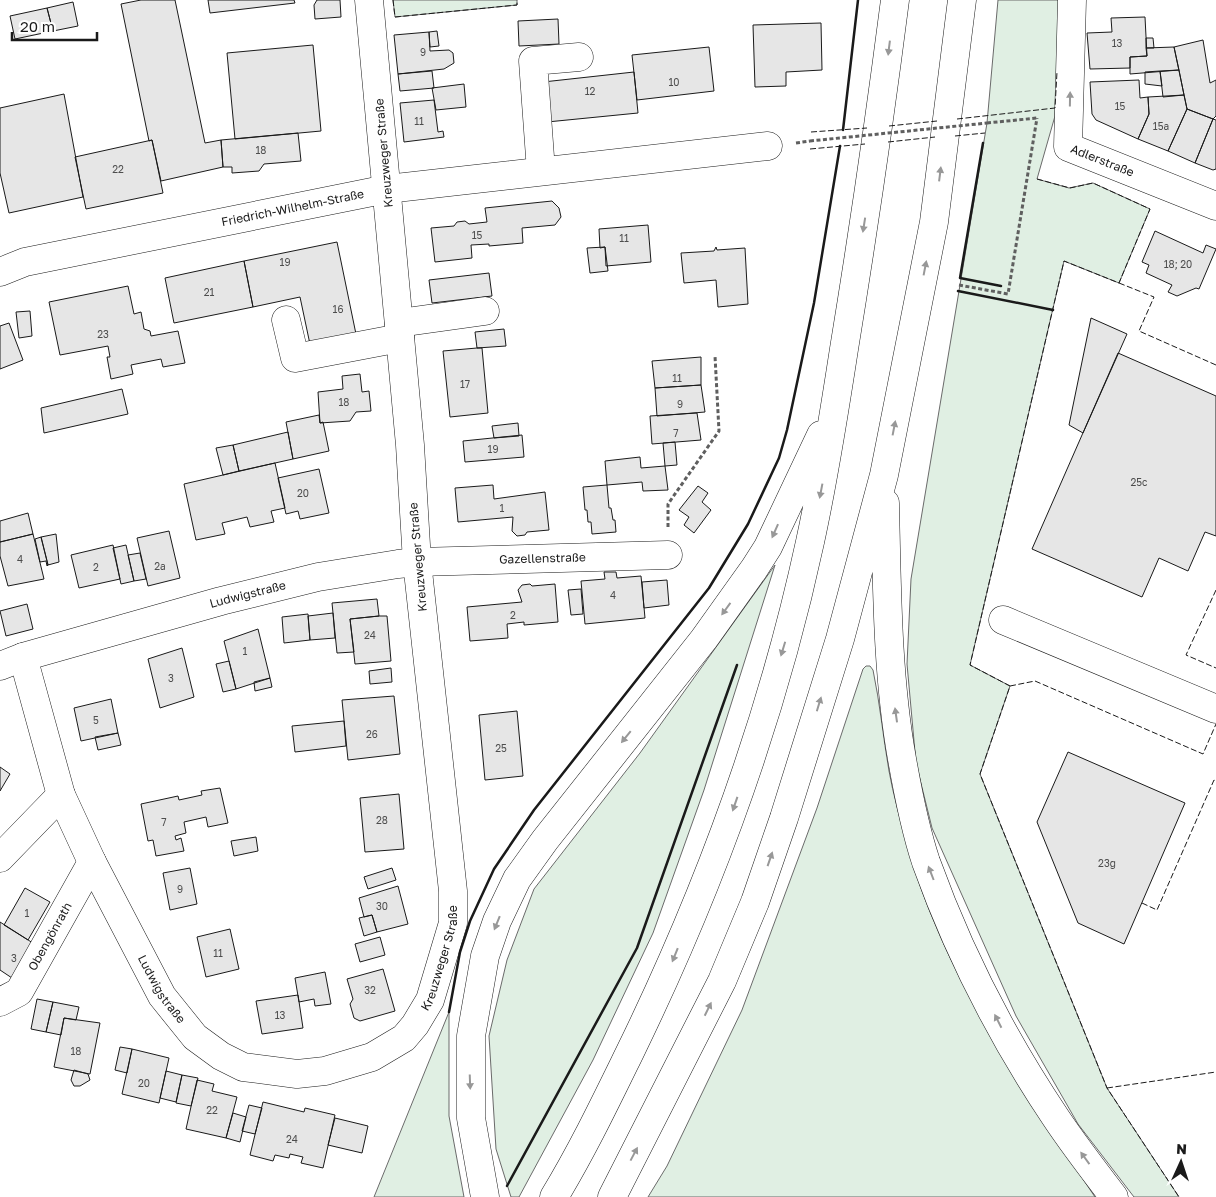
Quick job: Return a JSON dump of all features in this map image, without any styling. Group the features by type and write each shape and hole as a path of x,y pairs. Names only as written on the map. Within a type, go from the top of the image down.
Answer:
{"main road":[{"name":"Kreuzweger Straße","path":"346,1065 372,1057 404,1038 415,1025 430,1000 453,923 453,891 417,562 410,444 369,0"},
{"path":"554,1197 603,1107 663,985 725,833 750,760 792,620 821,490 872,177 895,0"},
{"path":"612,1197 713,998 755,902 784,818 840,638 884,476 934,222 962,0"},
{"name":"Adlerstraße","path":"1072,0 1068,147 1216,206"},
{"path":"542,171 533,61 579,57"},
{"name":"Friedrich-Wilhelm-Straße","path":"0,272 25,262 387,189 768,146"},
{"path":"286,320 295,358 399,330 484,311"},
{"path":"484,1197 475,1152 469,1078 474,1007 485,956 498,921 518,879 569,809 704,640 754,569 768,547 834,409"},
{"path":"884,476 889,638 894,704 910,801 926,860 955,935 1001,1027 1056,1118 1114,1197"},
{"name":"Gazellenstraße","path":"417,562 668,555"},
{"name":"Ludwigstraße","path":"346,1065 297,1074 243,1067 221,1056 195,1036 162,996 92,862 61,795 11,662 221,601 318,577 417,562"},
{"path":"1003,620 1216,709"},
{"path":"0,858 61,795"},
{"name":"Obengönrath","path":"0,1002 19,992 92,862"}],"path":[{"path":"810,141 1070,115"},
{"path":"959,285 1008,294 1037,118"},
{"path":"668,555 668,504 719,431 715,356"}],"green space":[{"path":"393,0 517,0 517,5 395,17"},
{"path":"998,0 1061,0 1055,116 1037,179 1069,188 1093,183 1150,209 1119,283 1064,261 970,665 1010,686 980,774 1107,1088 1179,1197 1134,1197 1078,1124 1016,1016 932,828 916,763 907,664 911,579 987,123"},
{"path":"775,565 704,790 653,933 593,1060 519,1197 511,1197 496,1149 489,1036 507,960 534,889 640,753"},
{"path":"866,666 870,666 873,670 891,780 906,841 921,889 940,936 962,982 1012,1070 1095,1197 648,1197 667,1166 742,1010 817,808 863,669"},
{"path":"449,1012 449,1116 464,1197 374,1197"}],"building":[{"path":"141,0 175,0 205,143 221,140 223,167 161,181 152,140 149,141 121,4"},
{"path":"208,0 294,0 295,3 210,13"},
{"path":"317,0 340,0 341,17 315,19 314,5"},
{"path":"73,2 78,26 53,31 47,8"},
{"path":"47,8 53,31 15,39 10,16"},
{"path":"1145,17 1147,56 1130,57 1130,68 1090,69 1087,33 1112,32 1111,18"},
{"path":"558,19 559,44 519,46 518,21"},
{"path":"821,23 822,70 786,72 786,86 755,87 753,25"},
{"path":"437,31 439,46 430,47 429,32"},
{"path":"429,32 430,51 449,50 453,53 454,63 444,69 398,74 394,35"},
{"path":"1146,38 1153,38 1154,48 1146,48"},
{"path":"1203,40 1210,83 1216,80 1216,116 1213,119 1187,109 1174,47"},
{"path":"313,45 321,131 235,139 227,53"},
{"path":"709,47 714,91 637,100 632,55"},
{"path":"1174,47 1179,70 1130,74 1130,57 1147,56 1146,48"},
{"path":"1179,70 1184,95 1163,97 1160,71"},
{"path":"432,71 434,88 400,91 398,74"},
{"path":"1160,71 1162,86 1145,84 1145,72"},
{"path":"634,72 638,113 547,122 543,82"},
{"path":"1139,80 1140,98 1148,97 1149,114 1138,139 1096,120 1092,114 1090,82"},
{"path":"464,84 466,107 436,110 432,88"},
{"path":"64,94 83,197 9,213 0,173 0,108"},
{"path":"1184,95 1187,109 1168,151 1138,139 1149,114 1148,97"},
{"path":"434,100 438,132 443,131 444,137 404,142 400,103"},
{"path":"1187,109 1213,119 1195,163 1168,151"},
{"path":"1213,119 1216,120 1216,169 1213,170 1195,163"},
{"path":"298,133 301,161 264,164 259,171 232,173 232,167 223,167 221,140"},
{"path":"152,140 163,193 86,209 75,157"},
{"path":"552,201 559,208 561,217 555,225 522,228 523,243 489,246 489,244 471,245 472,258 435,262 431,228 454,226 457,222 465,221 469,224 487,222 485,208"},
{"path":"648,225 651,262 606,266 605,247 600,248 599,229"},
{"path":"1155,231 1203,253 1206,245 1216,249 1199,289 1196,288 1177,296 1168,292 1172,285 1146,273 1149,265 1142,262"},
{"path":"337,242 357,339 311,349 300,297 253,307 244,261"},
{"path":"605,247 608,271 590,273 587,248"},
{"path":"716,247 717,250 745,248 748,304 718,307 716,280 684,283 681,253 714,251"},
{"path":"244,261 253,307 174,323 165,278"},
{"path":"489,273 492,296 432,303 429,280"},
{"path":"128,286 134,314 141,312 144,329 150,331 151,336 178,331 185,363 163,367 161,359 131,365 133,374 111,379 107,357 110,357 108,346 60,355 49,302"},
{"path":"30,311 32,336 19,338 16,312"},
{"path":"1091,318 1127,334 1083,433 1069,425"},
{"path":"9,323 23,360 0,369 0,326"},
{"path":"504,329 506,346 477,348 475,332"},
{"path":"482,348 488,413 450,417 443,351"},
{"path":"1118,353 1216,396 1216,536 1205,532 1188,571 1159,558 1142,597 1032,549"},
{"path":"701,357 701,385 655,388 652,361"},
{"path":"360,374 362,392 369,391 371,411 356,412 350,421 320,423 318,392 343,389 342,376"},
{"path":"701,385 705,412 657,416 655,388"},
{"path":"122,389 128,414 44,433 41,408"},
{"path":"697,413 701,440 652,444 650,416"},
{"path":"319,415 320,423 323,422 329,451 293,459 286,422"},
{"path":"518,423 519,436 494,438 492,426"},
{"path":"288,432 293,459 239,471 233,445"},
{"path":"522,435 524,457 465,462 463,441"},
{"path":"675,442 677,465 665,466 663,443"},
{"path":"233,445 239,471 223,475 216,448"},
{"path":"640,457 641,468 665,466 668,490 643,491 642,482 607,485 605,461"},
{"path":"275,463 285,508 271,511 274,522 250,527 247,517 222,523 225,534 196,540 184,484"},
{"path":"319,469 329,513 300,519 298,511 286,514 278,478"},
{"path":"493,485 494,499 545,492 549,530 527,532 525,535 517,536 512,531 513,517 458,522 455,488"},
{"path":"607,485 609,508 611,508 613,520 615,520 616,532 592,534 591,522 588,522 587,510 585,510 583,487"},
{"path":"698,486 708,493 702,502 711,510 694,533 684,525 689,517 679,510"},
{"path":"28,513 33,534 0,542 0,521"},
{"path":"169,531 180,578 148,586 137,538"},
{"path":"33,534 44,579 8,586 0,556 0,542"},
{"path":"56,534 59,562 48,565 41,537"},
{"path":"41,537 48,565 47,566 46,561 40,562 35,539"},
{"path":"113,545 120,579 79,588 71,555"},
{"path":"126,545 134,581 121,584 113,548"},
{"path":"140,553 146,579 134,581 128,555"},
{"path":"604,572 616,572 617,578 641,576 645,618 585,624 581,581 605,579"},
{"path":"667,580 669,605 644,608 642,582"},
{"path":"530,584 532,586 555,584 558,622 524,625 524,622 507,624 508,638 470,641 467,607 522,602 518,590 522,585"},
{"path":"581,589 583,614 571,615 568,590"},
{"path":"377,599 379,616 350,619 354,652 337,653 332,603"},
{"path":"27,604 33,629 6,636 0,611"},
{"path":"333,613 335,638 310,640 308,616"},
{"path":"308,614 310,640 284,643 282,617"},
{"path":"387,616 391,661 355,664 350,619"},
{"path":"258,629 270,678 236,689 224,641"},
{"path":"182,648 194,697 160,708 148,659"},
{"path":"229,661 236,689 223,692 216,664"},
{"path":"391,668 392,682 370,684 369,671"},
{"path":"270,678 272,687 255,691 254,682"},
{"path":"394,696 400,754 348,760 342,700"},
{"path":"111,699 118,733 81,741 74,708"},
{"path":"517,711 523,776 485,780 479,715"},
{"path":"344,721 346,746 295,752 292,726"},
{"path":"118,733 121,745 98,750 95,737"},
{"path":"1068,752 1185,803 1124,944 1078,923 1037,822"},
{"path":"0,767 10,774 0,791"},
{"path":"220,788 228,823 208,827 206,817 184,822 186,833 175,836 176,840 181,838 184,851 156,856 153,840 148,841 141,804 178,796 179,800 202,795 201,791"},
{"path":"399,794 404,849 365,852 360,798"},
{"path":"256,837 258,851 234,856 231,841"},
{"path":"190,868 197,904 170,910 163,873"},
{"path":"392,868 396,880 368,889 364,877"},
{"path":"398,886 408,924 377,932 372,915 364,917 359,898"},
{"path":"25,888 50,902 28,940 4,925"},
{"path":"372,915 377,932 364,936 359,918"},
{"path":"0,922 36,945 15,980 0,970"},
{"path":"230,929 239,969 206,977 197,937"},
{"path":"380,937 385,955 360,962 355,944"},
{"path":"383,969 395,1011 360,1021 354,1018 350,1004 353,999 347,979"},
{"path":"325,972 331,1004 315,1006 314,999 299,1002 295,978"},
{"path":"298,995 303,1028 262,1034 256,1001"},
{"path":"37,999 53,1002 46,1032 31,1029"},
{"path":"53,1002 79,1007 76,1020 64,1018 61,1035 46,1032"},
{"path":"64,1018 100,1023 90,1074 54,1067"},
{"path":"120,1047 132,1049 127,1073 115,1070"},
{"path":"132,1049 169,1058 159,1103 122,1094"},
{"path":"74,1070 88,1074 90,1080 80,1086 74,1086 71,1080"},
{"path":"166,1071 182,1075 176,1102 160,1098"},
{"path":"182,1075 198,1078 191,1106 176,1103"},
{"path":"197,1080 214,1084 212,1091 237,1097 226,1138 186,1129"},
{"path":"263,1102 304,1112 305,1108 335,1115 323,1168 301,1163 303,1157 290,1154 289,1158 275,1155 273,1161 250,1155"},
{"path":"249,1105 262,1108 255,1134 242,1131"},
{"path":"233,1113 246,1117 240,1142 226,1138"},
{"path":"335,1118 368,1126 362,1153 328,1145"}],"fence":[{"path":"393,0 395,17 517,5 517,0"},
{"path":"957,119 1055,108 1057,72"},
{"path":"889,126 937,121"},
{"path":"811,132 867,128"},
{"path":"955,136 985,133"},
{"path":"888,142 935,137"},
{"path":"810,149 865,144"},
{"path":"1037,179 1070,188 1093,183 1150,209 1119,283 1064,261 970,665 1010,686 980,774 1107,1088 1179,1197"},
{"path":"1119,283 1154,297 1139,331 1216,365"},
{"path":"1216,590 1186,655 1216,668"},
{"path":"1010,686 1035,681 1203,754 1216,724"},
{"path":"1142,903 1157,910 1214,780 1216,781"},
{"path":"1107,1088 1216,1072"}],"wall":[{"path":"843,130 858,0"},
{"path":"983,143 960,278 1001,286"},
{"path":"449,1012 460,952 470,921 494,869 534,810 709,588 748,524 779,458 787,430 814,303 840,146"},
{"path":"958,291 1053,310"},
{"path":"507,1186 637,948 737,665"}]}
